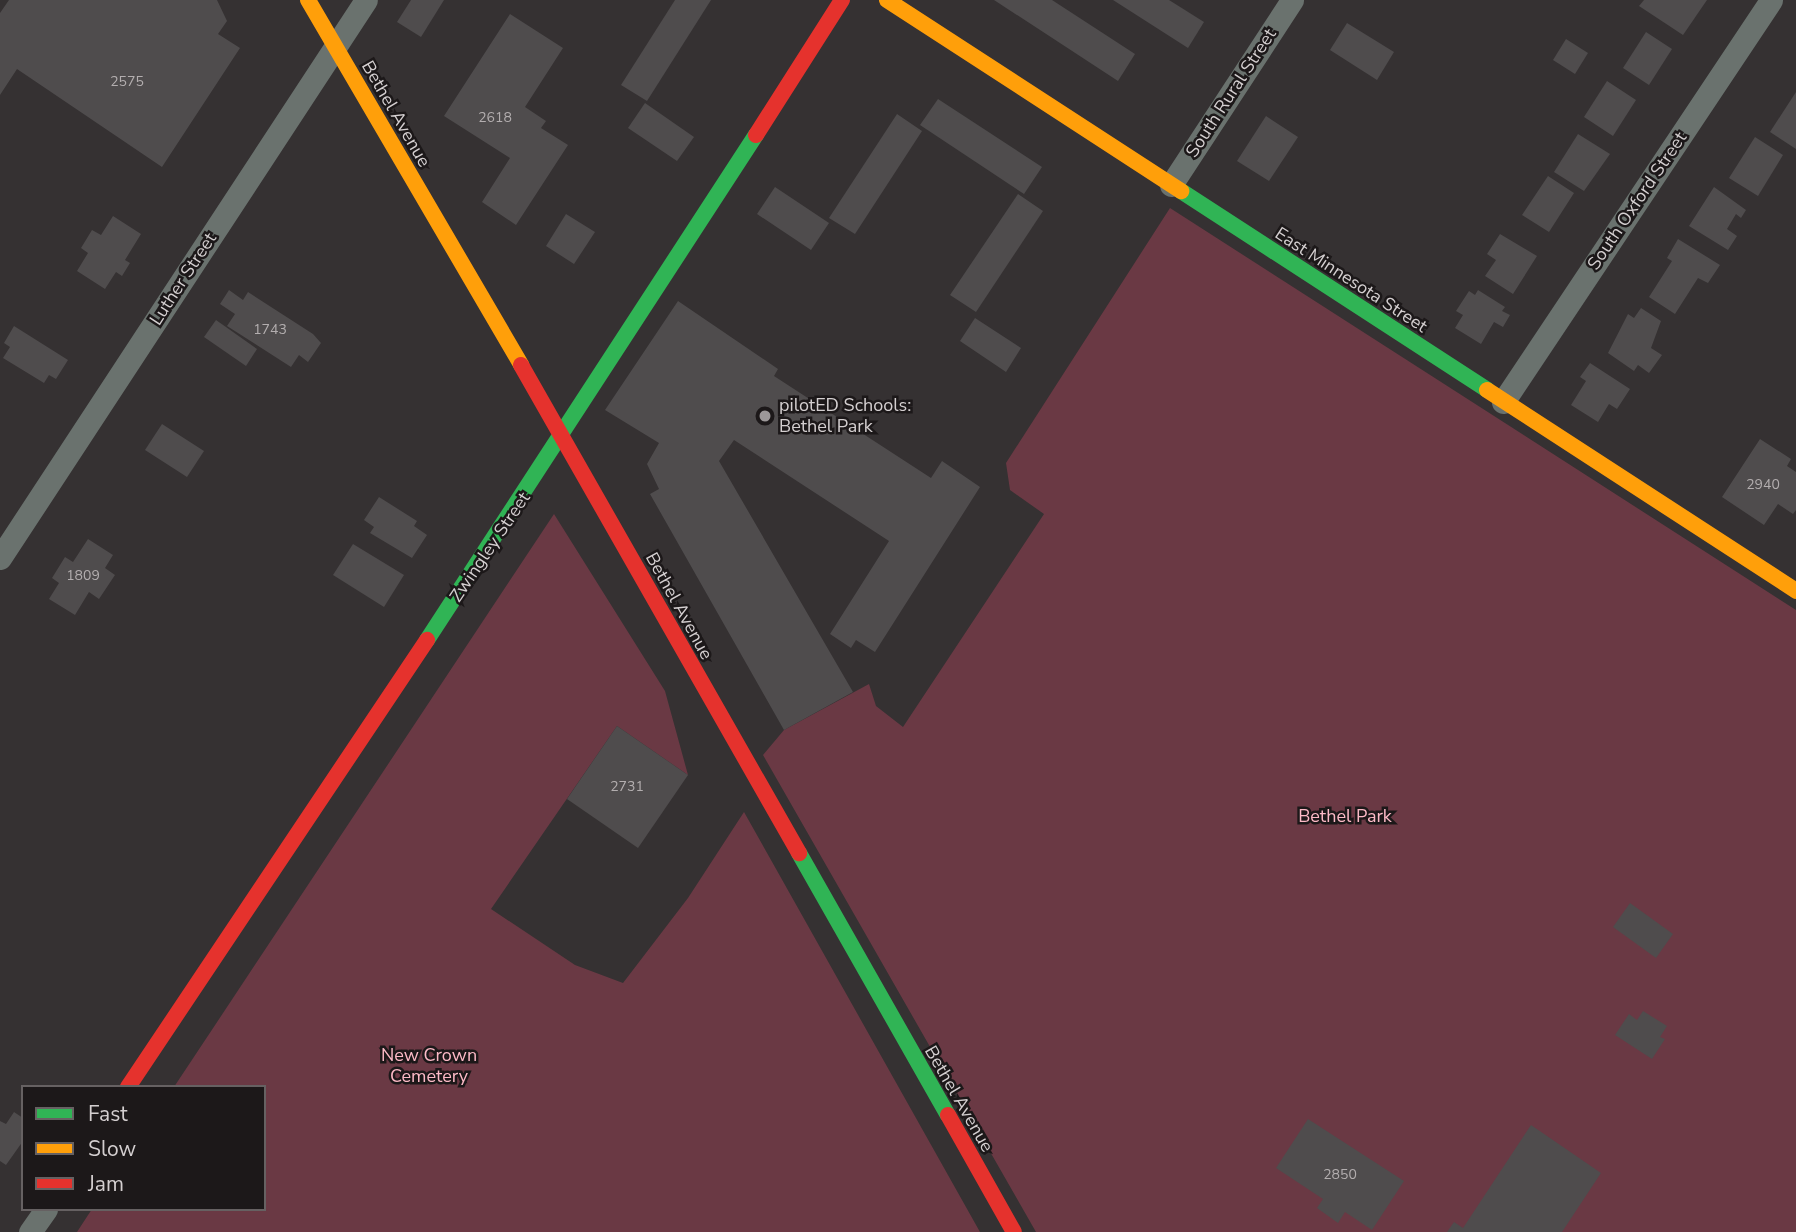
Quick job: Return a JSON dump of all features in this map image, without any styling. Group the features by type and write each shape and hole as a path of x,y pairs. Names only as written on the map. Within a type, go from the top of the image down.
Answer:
{"street":[{"name":"Bethel Avenue","path":"308,0 563,438 1014,1232"},
{"name":"Luther Street","path":"0,558 366,0"},
{"name":"Zwingley Street","path":"129,1085 563,438 842,0"},
{"name":"East Minnesota Street","path":"887,0 1796,591"},
{"name":"South Rural Street","path":"1171,185 1292,0"},
{"name":"South Oxford Street","path":"1503,402 1771,0"},
{"path":"30,1232 45,1211"}],"green space":[{"name":"Bethel Park","path":"1170,208 1796,610 1796,1232 1036,1232 763,755 784,730 869,684 876,706 903,727 1044,514 1010,490 1006,463"},
{"name":"New Crown Cemetery","path":"554,514 665,691 688,775 617,726 491,909 575,965 623,983 688,898 744,812 980,1232 77,1232 91,1211 266,1211 266,1085 175,1085"}],"building":[{"path":"9,0 217,0 227,21 218,34 240,48 162,167 17,69 0,95 0,13"},
{"path":"411,0 444,0 421,37 397,22"},
{"path":"675,0 711,0 647,101 621,85"},
{"path":"994,0 1052,0 1135,54 1118,81"},
{"path":"1113,0 1169,0 1204,22 1188,48"},
{"path":"1644,0 1707,0 1683,35 1639,6"},
{"path":"510,14 563,48 525,107 546,121 541,128 568,145 516,225 482,202 510,158 444,116"},
{"path":"1347,23 1394,52 1377,80 1330,50"},
{"path":"1646,32 1672,49 1649,85 1623,68"},
{"path":"1566,39 1588,53 1575,74 1553,60"},
{"path":"1607,81 1636,100 1613,136 1584,117"},
{"path":"1796,92 1796,149 1770,132"},
{"path":"938,99 1042,167 1024,194 920,125"},
{"path":"645,103 694,137 677,161 628,128"},
{"path":"897,114 922,131 855,234 829,218"},
{"path":"1266,116 1298,137 1269,181 1237,161"},
{"path":"1578,134 1610,154 1584,191 1554,172"},
{"path":"1755,137 1783,155 1758,196 1729,178"},
{"path":"1548,176 1574,193 1549,232 1522,215"},
{"path":"775,187 829,223 811,250 757,214"},
{"path":"1714,187 1746,210 1741,218 1736,214 1727,229 1737,236 1728,250 1689,226"},
{"path":"1018,194 1043,211 976,312 950,295"},
{"path":"566,214 595,232 574,264 546,246"},
{"path":"113,216 141,234 125,260 130,263 122,276 116,272 105,289 77,271 88,253 81,248 92,230 101,235"},
{"path":"1500,234 1537,256 1513,294 1485,276 1496,260 1487,254"},
{"path":"1678,239 1720,265 1708,283 1698,278 1675,314 1649,297 1672,261 1667,258"},
{"path":"229,290 243,300 248,292 313,334 321,343 308,362 299,355 291,367 227,326 235,314 220,304"},
{"path":"1478,290 1505,307 1502,311 1510,315 1503,327 1494,322 1481,344 1455,328 1463,315 1456,311 1469,291 1475,295"},
{"path":"678,301 778,369 774,376 931,478 942,461 980,487 875,652 856,640 851,648 830,634 889,541 734,440 719,461 853,692 784,730 650,494 659,489 647,464 659,443 605,410"},
{"path":"1641,308 1661,321 1651,348 1662,355 1649,373 1638,365 1634,371 1608,353 1628,314 1634,318"},
{"path":"975,318 1021,348 1006,372 960,341"},
{"path":"216,320 257,349 246,366 204,337"},
{"path":"14,326 68,360 56,379 49,375 44,383 3,358 10,347 4,343"},
{"path":"1590,363 1630,389 1617,409 1609,404 1598,422 1571,405 1586,381 1580,377"},
{"path":"162,424 204,451 187,477 145,450"},
{"path":"1760,439 1791,459 1787,466 1796,472 1796,510 1793,514 1778,504 1764,525 1722,497"},
{"path":"379,497 417,521 414,526 427,535 412,558 370,533 374,527 364,520"},
{"path":"88,539 113,555 105,568 115,575 99,599 89,592 75,615 49,599 59,583 52,578 65,557 73,562"},
{"path":"353,544 404,575 384,607 333,575"},
{"path":"617,726 688,775 638,848 567,799"},
{"path":"1630,903 1673,934 1656,958 1613,927"},
{"path":"1643,1011 1667,1026 1660,1037 1665,1039 1652,1059 1615,1035 1629,1014 1637,1020"},
{"path":"14,1112 21,1117 21,1144 6,1165 0,1161 0,1121 6,1124"},
{"path":"1308,1119 1404,1181 1372,1230 1345,1212 1338,1223 1317,1208 1323,1199 1276,1168"},
{"path":"1531,1125 1601,1173 1562,1232 1447,1232 1454,1222 1463,1228"}],"traffic: fast":[{"path":"427,640 756,135"},
{"path":"1181,191 1487,390"},
{"path":"799,853 948,1115"}],"traffic: slow":[{"path":"308,0 521,365"},
{"path":"887,0 1181,191"},
{"path":"1487,390 1796,591"}],"traffic: jam":[{"path":"756,135 842,0"},
{"path":"521,365 799,853"},
{"path":"129,1085 427,640"},
{"path":"948,1115 1014,1232"}],"place":[{"name":"pilotED Schools: Bethel Park","path":"765,416"}]}
